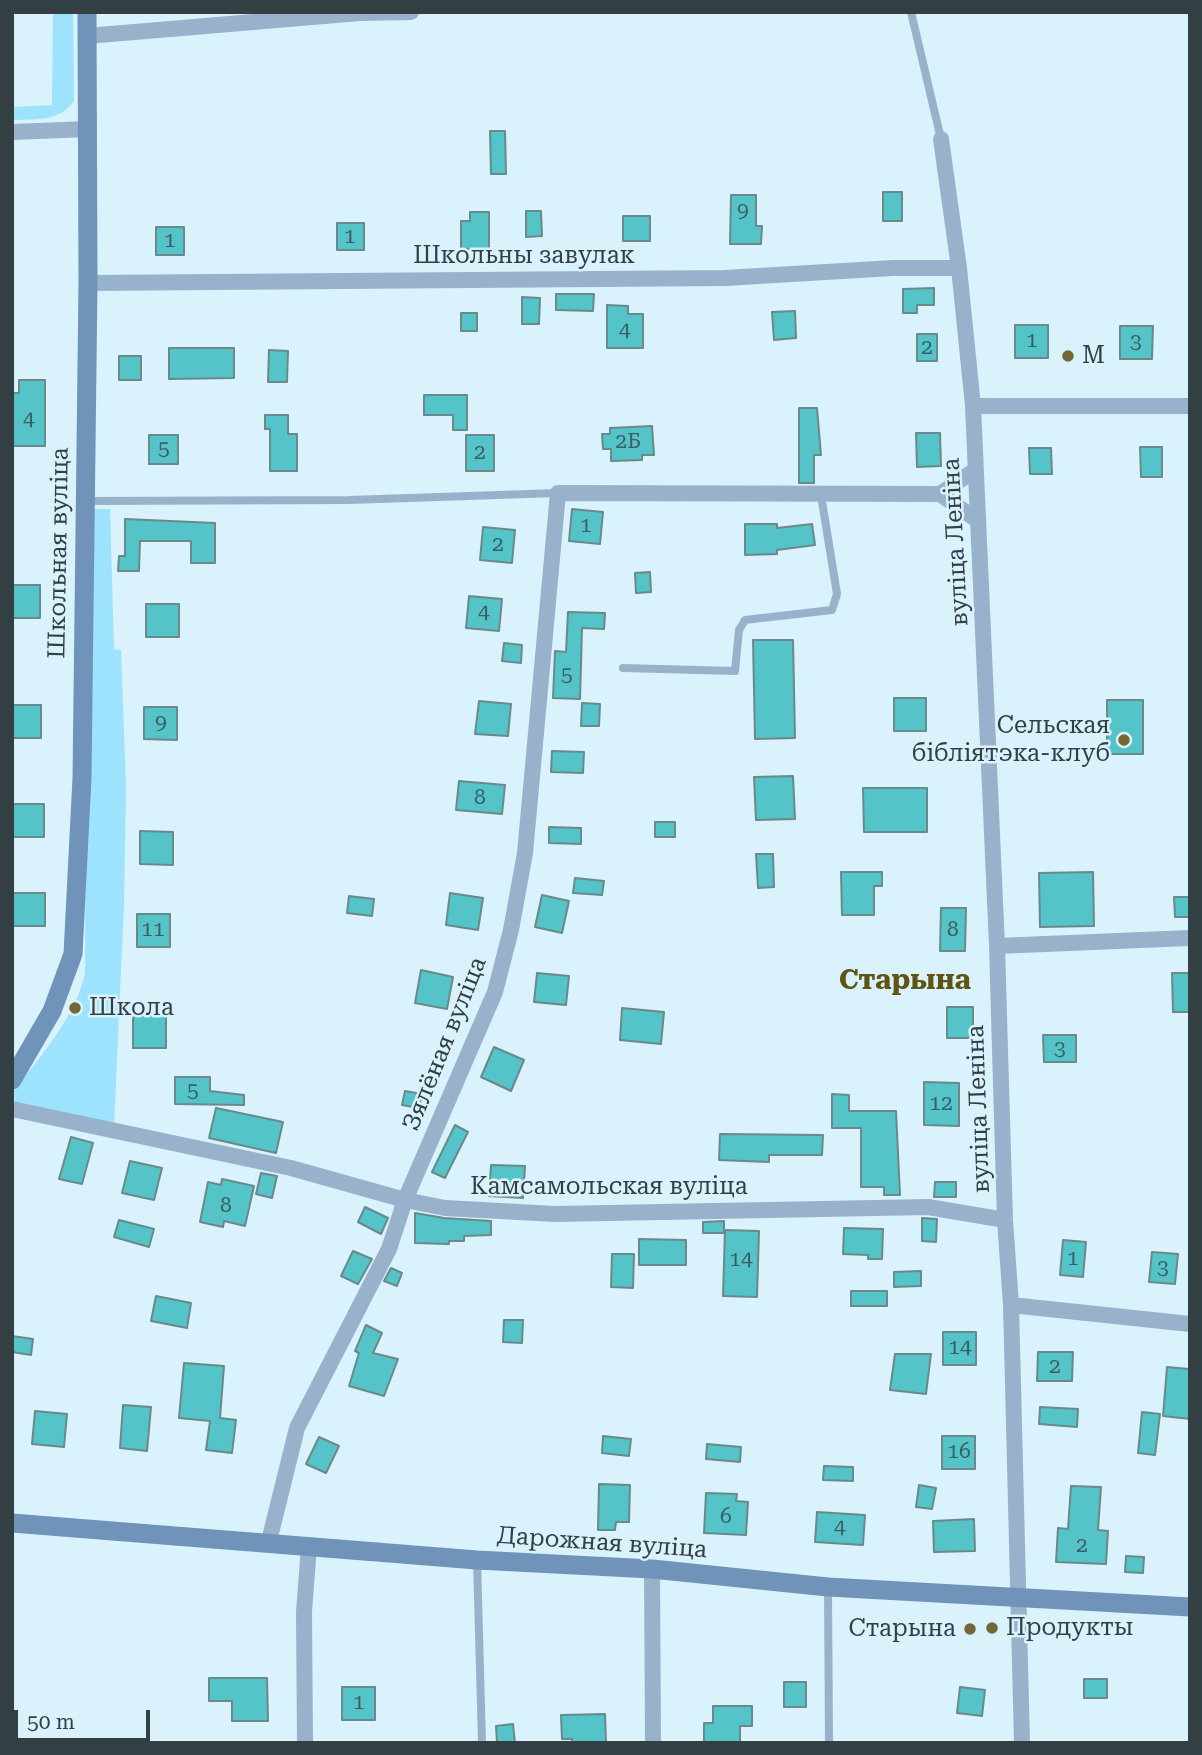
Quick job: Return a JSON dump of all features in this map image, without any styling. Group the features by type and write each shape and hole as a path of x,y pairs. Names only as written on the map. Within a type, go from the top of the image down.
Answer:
{"main road":[{"name":"Школьная вуліца","path":"12,1080 52,1011 73,954 82,778 88,283 87,12"},
{"name":"Дарожная вуліца","path":"12,1523 477,1559 652,1569 828,1587 1190,1607"}],"street":[{"path":"87,36 360,13 411,12"},
{"path":"12,132 89,129"},
{"name":"вуліца Леніна","path":"942,139 960,268 973,406 997,946 1005,1220 1011,1305 1022,1743"},
{"name":"Школьны завулак","path":"88,283 725,278 893,268 960,268"},
{"path":"973,406 1190,406"},
{"path":"558,494 940,494 975,470"},
{"name":"Зялёная вуліца","path":"269,1541 298,1428 389,1250 405,1200 495,992 511,930 525,853 558,494"},
{"path":"940,494 978,520"},
{"path":"997,946 1190,938"},
{"name":"Камсамольская вуліца","path":"12,1109 291,1168 405,1200 445,1208 555,1214 928,1207 1005,1220"},
{"path":"1011,1305 1190,1324"},
{"path":"305,1743 304,1612 309,1546"},
{"path":"652,1569 653,1743"}],"lane":[{"path":"911,12 942,139"},
{"path":"84,501 349,500 558,494"},
{"path":"623,668 735,671 739,630 745,620 832,610 837,594 821,495"},
{"path":"477,1559 482,1743"},
{"path":"828,1587 829,1743"}],"shaded area":[{"path":"53,12 73,12 74,101 54,116 12,120 12,107 52,105"},
{"path":"87,509 110,509 114,649 121,650 126,786 124,904 114,1126 15,1102 14,1091 65,1020 74,1005 85,973"}],"building":[{"path":"490,131 505,131 506,174 491,174"},
{"path":"883,192 902,192 902,221 883,221"},
{"path":"731,195 756,195 756,226 762,226 761,244 730,244"},
{"path":"526,211 541,211 542,236 526,237"},
{"path":"470,212 489,212 489,249 461,249 461,221 470,221"},
{"path":"623,216 650,216 650,241 623,241"},
{"path":"337,223 364,223 364,250 337,250"},
{"path":"156,227 184,227 184,255 156,255"},
{"path":"934,288 934,305 917,305 917,313 903,313 903,289"},
{"path":"556,294 594,294 593,311 556,310"},
{"path":"522,297 540,298 539,324 522,324"},
{"path":"607,305 628,306 628,314 643,314 643,348 607,348"},
{"path":"795,311 796,338 774,340 772,312"},
{"path":"461,313 477,313 477,331 461,331"},
{"path":"1015,325 1048,325 1048,358 1015,358"},
{"path":"1120,326 1153,326 1152,359 1120,359"},
{"path":"917,334 937,334 937,361 917,361"},
{"path":"169,348 234,348 234,378 169,379"},
{"path":"269,350 288,351 287,382 268,382"},
{"path":"119,356 141,356 141,380 119,380"},
{"path":"19,380 45,380 45,446 12,446 12,393 19,393"},
{"path":"424,395 467,395 467,430 453,430 453,415 424,415"},
{"path":"799,408 817,408 821,455 814,455 814,483 799,483"},
{"path":"265,415 288,415 288,434 297,434 297,471 270,471 270,429 265,429"},
{"path":"652,426 654,455 642,455 642,460 611,461 611,449 603,449 602,434 610,434 610,428"},
{"path":"916,433 940,433 941,466 917,467"},
{"path":"149,435 178,435 178,464 149,464"},
{"path":"466,435 494,435 494,471 466,471"},
{"path":"1140,447 1162,447 1162,477 1141,477"},
{"path":"1029,448 1051,448 1052,474 1030,474"},
{"path":"572,509 603,512 600,544 569,541"},
{"path":"125,519 215,523 215,563 191,563 191,541 140,541 139,571 118,571 119,556 125,556"},
{"path":"745,524 777,524 777,528 812,524 815,545 777,550 777,554 745,555"},
{"path":"483,527 515,530 512,563 480,560"},
{"path":"650,572 651,592 636,593 635,573"},
{"path":"12,585 40,585 40,618 12,618"},
{"path":"469,596 502,599 499,631 466,628"},
{"path":"146,604 179,604 179,637 146,637"},
{"path":"568,612 605,613 604,629 582,628 580,699 553,698 555,651 566,652"},
{"path":"753,640 793,640 795,738 755,739"},
{"path":"504,643 522,645 521,663 502,661"},
{"path":"894,698 926,698 926,731 894,731"},
{"path":"1107,700 1143,700 1143,754 1107,754"},
{"path":"479,701 511,704 508,736 475,734"},
{"path":"582,703 600,704 599,726 581,726"},
{"path":"12,705 41,705 41,738 12,738"},
{"path":"144,707 177,707 177,740 144,739"},
{"path":"552,751 584,752 583,773 551,772"},
{"path":"793,776 795,819 756,820 754,777"},
{"path":"459,781 505,785 502,814 456,810"},
{"path":"863,788 927,788 927,832 864,832"},
{"path":"12,804 44,804 44,837 12,837"},
{"path":"655,822 675,822 675,837 655,837"},
{"path":"549,827 581,828 581,844 549,843"},
{"path":"140,831 173,832 173,865 140,864"},
{"path":"756,854 773,854 774,887 758,888"},
{"path":"841,872 882,872 882,886 874,886 874,915 842,915"},
{"path":"1093,872 1094,926 1040,927 1039,873"},
{"path":"575,878 604,881 602,895 573,893"},
{"path":"12,893 45,893 45,926 12,926"},
{"path":"450,893 483,898 478,930 446,925"},
{"path":"542,895 569,901 562,933 535,927"},
{"path":"349,896 374,899 372,916 347,913"},
{"path":"1174,897 1189,897 1189,917 1175,917"},
{"path":"941,908 966,908 965,951 940,951"},
{"path":"137,914 170,914 170,947 137,947"},
{"path":"421,970 453,977 447,1009 415,1003"},
{"path":"537,973 569,976 566,1005 534,1002"},
{"path":"1172,973 1190,973 1190,1012 1173,1012"},
{"path":"947,1007 973,1007 973,1038 947,1038"},
{"path":"622,1008 664,1012 661,1044 620,1040"},
{"path":"133,1015 166,1015 166,1048 133,1048"},
{"path":"1043,1035 1076,1035 1076,1062 1044,1062"},
{"path":"494,1047 524,1060 511,1091 481,1077"},
{"path":"175,1077 210,1077 210,1091 244,1095 244,1105 175,1104"},
{"path":"924,1082 959,1083 959,1126 924,1125"},
{"path":"405,1091 422,1094 419,1108 402,1105"},
{"path":"832,1094 849,1095 849,1111 896,1111 900,1195 884,1195 884,1187 861,1187 861,1128 832,1128"},
{"path":"216,1108 283,1122 276,1153 209,1138"},
{"path":"455,1125 468,1132 445,1178 432,1172"},
{"path":"720,1134 823,1135 822,1155 769,1155 769,1162 719,1160"},
{"path":"71,1137 93,1143 82,1184 59,1179"},
{"path":"130,1161 162,1168 154,1200 122,1193"},
{"path":"491,1165 525,1166 523,1198 489,1196"},
{"path":"261,1173 277,1176 272,1198 256,1194"},
{"path":"222,1179 254,1186 245,1226 224,1221 223,1227 200,1222 208,1182 221,1185"},
{"path":"935,1182 956,1182 956,1197 934,1197"},
{"path":"365,1207 388,1218 381,1234 358,1222"},
{"path":"415,1213 491,1221 491,1235 464,1236 464,1241 449,1241 449,1244 415,1243"},
{"path":"922,1218 937,1219 936,1242 922,1241"},
{"path":"119,1220 154,1229 149,1247 114,1237"},
{"path":"724,1221 724,1233 703,1233 703,1222"},
{"path":"844,1228 883,1229 882,1259 868,1259 868,1255 843,1254"},
{"path":"725,1230 759,1231 757,1297 723,1296"},
{"path":"639,1239 686,1240 686,1265 639,1265"},
{"path":"1063,1240 1086,1242 1083,1277 1060,1275"},
{"path":"353,1251 372,1259 358,1284 341,1276"},
{"path":"1152,1252 1178,1254 1175,1284 1149,1282"},
{"path":"612,1254 634,1254 633,1288 611,1287"},
{"path":"391,1268 402,1273 397,1286 384,1281"},
{"path":"921,1271 921,1286 894,1287 894,1272"},
{"path":"851,1291 887,1291 887,1306 851,1306"},
{"path":"156,1296 191,1303 187,1328 151,1321"},
{"path":"504,1320 523,1320 522,1343 503,1342"},
{"path":"366,1325 382,1333 373,1353 398,1359 384,1396 349,1386 359,1353 355,1351"},
{"path":"943,1332 976,1332 976,1365 943,1365"},
{"path":"12,1336 33,1339 31,1355 12,1352"},
{"path":"1038,1352 1073,1352 1072,1381 1037,1381"},
{"path":"895,1354 931,1354 926,1394 890,1390"},
{"path":"184,1363 224,1366 220,1418 236,1420 232,1453 206,1450 210,1421 179,1418"},
{"path":"1167,1367 1189,1369 1190,1419 1163,1416"},
{"path":"123,1405 151,1407 147,1451 120,1448"},
{"path":"1040,1407 1078,1409 1077,1427 1039,1424"},
{"path":"35,1411 67,1414 64,1447 32,1444"},
{"path":"1142,1412 1160,1414 1155,1455 1138,1453"},
{"path":"603,1436 631,1439 629,1456 602,1453"},
{"path":"942,1436 975,1436 975,1469 942,1469"},
{"path":"319,1437 339,1446 326,1473 306,1464"},
{"path":"707,1444 741,1447 740,1462 706,1459"},
{"path":"824,1466 853,1467 853,1481 823,1480"},
{"path":"599,1484 630,1485 629,1522 616,1522 615,1530 598,1530"},
{"path":"919,1485 936,1488 932,1509 916,1507"},
{"path":"1071,1486 1101,1487 1098,1530 1108,1531 1106,1564 1056,1562 1058,1528 1068,1529"},
{"path":"706,1493 737,1494 736,1501 748,1502 746,1535 704,1533"},
{"path":"817,1512 865,1515 863,1545 815,1542"},
{"path":"974,1519 975,1551 934,1552 933,1521"},
{"path":"1126,1556 1144,1557 1143,1573 1125,1572"},
{"path":"209,1678 267,1678 268,1721 232,1721 232,1701 209,1701"},
{"path":"1084,1679 1107,1679 1107,1698 1084,1698"},
{"path":"784,1682 806,1682 806,1707 784,1707"},
{"path":"342,1687 375,1687 375,1720 342,1720"},
{"path":"960,1687 985,1690 982,1716 957,1713"},
{"path":"713,1706 752,1706 752,1726 740,1726 740,1743 704,1743 704,1723 713,1723"},
{"path":"605,1714 606,1743 572,1743 572,1739 562,1739 561,1715"},
{"path":"513,1724 515,1743 497,1743 496,1726"}],"place":[{"name":"M","path":"1068,356"},
{"name":"Сельская бібліятэка-клуб","path":"1124,740"},
{"name":"Школа","path":"75,1008"},
{"name":"Продукты","path":"992,1628"},
{"name":"Старына","path":"970,1629"}],"district":[{"name":"Старына","path":"905,981"}]}
